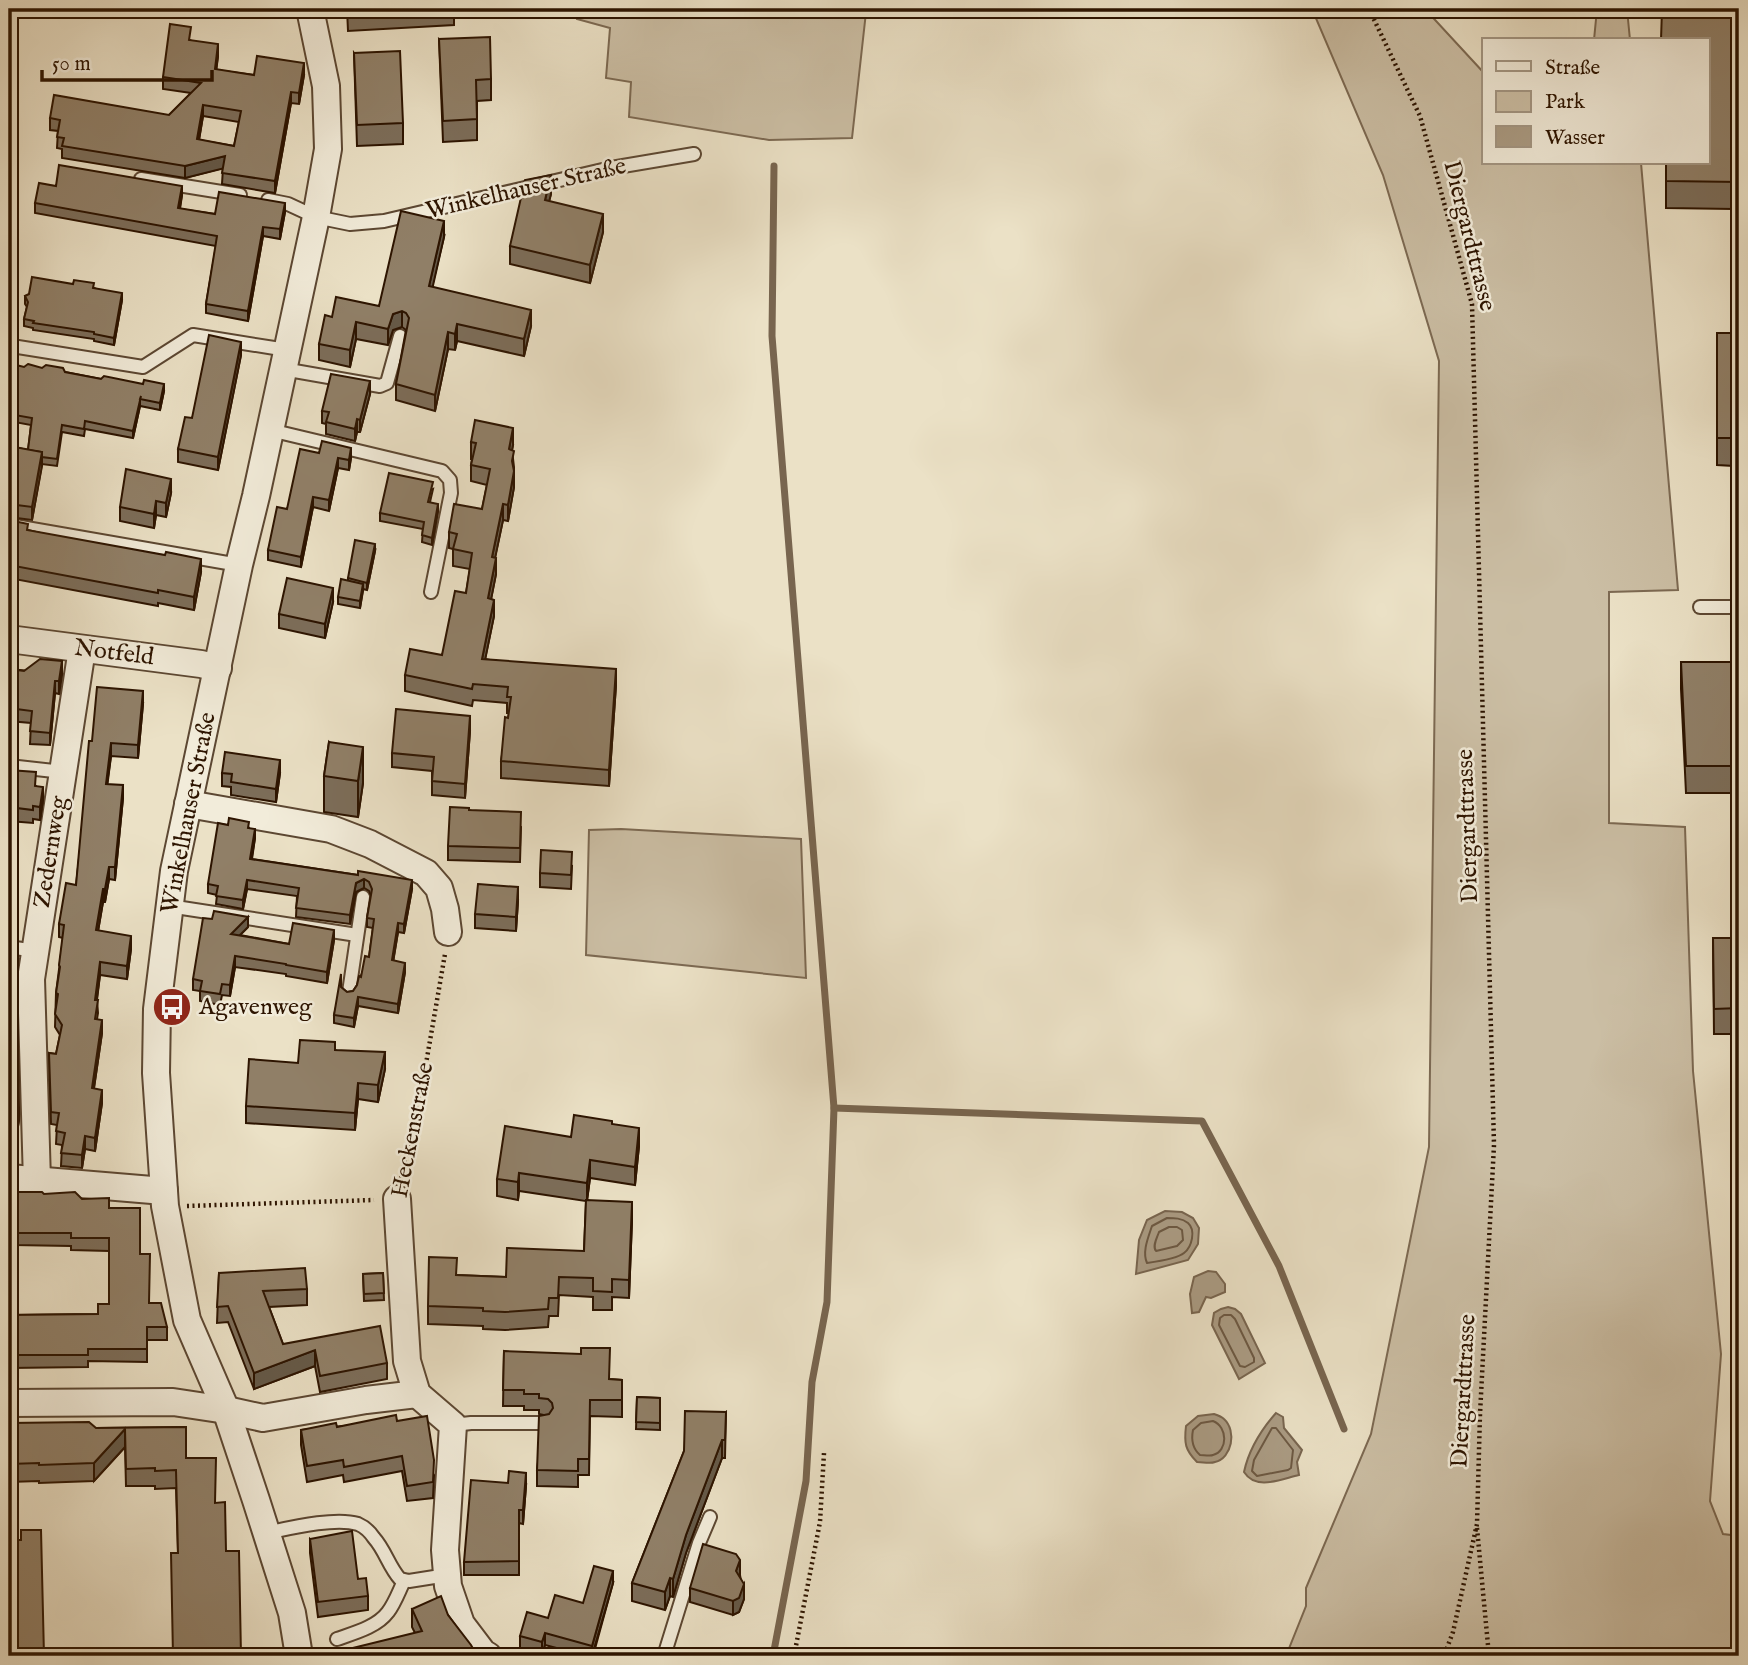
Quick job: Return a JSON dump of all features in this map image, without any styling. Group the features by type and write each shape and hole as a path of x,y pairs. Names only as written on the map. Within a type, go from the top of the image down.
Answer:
{"street":[{"name":"Winkelhauser Straße","path":"299,1656 292,1613 226,1410 187,1320 164,1198 156,1073 157,1009 174,871 316,217 327,149 326,86 310,9"},
{"name":"Notfeld","path":"9,639 218,668"},
{"name":"Zedernweg","path":"37,1181 31,979 82,649"},
{"path":"188,804 331,829 370,844 426,873 433,880 439,888 448,932"},
{"path":"9,1178 164,1198"},
{"name":"Heckenstraße","path":"397,1199 407,1361 417,1394"},
{"path":"9,1404 173,1402 263,1418 417,1394 453,1425 445,1550 448,1586 461,1624 488,1656"}],"lane":[{"name":"Winkelhauser Straße","path":"132,177 288,204 316,217 350,223 384,221 611,168 694,154"},
{"path":"18,347 143,367 193,335 380,386 387,383 400,336"},
{"path":"270,430 442,471 450,480 451,493 431,592"},
{"path":"9,525 239,565"},
{"path":"1700,607 1739,607"},
{"path":"9,766 63,772"},
{"path":"349,992 363,897"},
{"path":"169,906 357,935"},
{"path":"9,947 35,951"},
{"path":"453,1425 544,1423"},
{"path":"664,1656 699,1543 710,1517"},
{"path":"266,1533 337,1522 357,1524 374,1537 396,1575 404,1581 447,1575"},
{"path":"337,1639 364,1629 383,1618 390,1610 404,1581"}],"path":[{"name":"Diergardttrasse","path":"1369,9 1420,116 1472,304 1494,1144 1477,1524 1453,1632 1444,1656"},
{"name":"Heckenstraße","path":"397,1199 437,1007 448,932"},
{"path":"164,1198 397,1199"},
{"path":"794,1656 820,1522 824,1453"},
{"path":"1477,1524 1489,1656"}],"green space":[{"path":"578,9 851,9 866,12 852,138 769,140 629,117 631,82 606,78 610,28 577,19"},
{"path":"1312,9 1425,9 1482,71 1482,164 1641,164 1678,590 1609,592 1609,823 1685,827 1693,1071 1721,1354 1710,1501 1723,1534 1739,1536 1739,1656 1286,1656 1306,1606 1306,1588 1371,1434 1429,1147 1439,361 1383,175"},
{"path":"1597,9 1627,9 1630,38 1594,38"},
{"path":"621,829 801,839 806,978 586,955 589,830"}],"water":[{"path":"1165,1211 1182,1212 1193,1218 1199,1228 1198,1244 1188,1260 1136,1274 1139,1240 1147,1220"},
{"path":"1208,1271 1216,1272 1225,1284 1225,1292 1211,1298 1206,1297 1199,1312 1192,1313 1190,1294 1194,1277"},
{"path":"1228,1307 1241,1314 1265,1363 1239,1379 1212,1325 1214,1313"},
{"path":"1276,1413 1283,1417 1284,1428 1302,1450 1297,1462 1299,1475 1269,1482 1255,1481 1244,1472 1246,1464 1256,1440"},
{"path":"1214,1414 1228,1424 1231,1437 1229,1450 1215,1462 1197,1462 1186,1446 1186,1426 1198,1416"}],"building":[{"path":"348,9 403,9 348,12"},
{"path":"1662,9 1739,9 1739,182 1666,181 1666,164 1710,164 1710,38 1661,38"},
{"path":"170,24 191,27 189,40 218,44 215,69 254,75 257,56 304,63 299,93 291,92 275,181 222,173 225,156 185,166 62,146 64,138 57,137 60,120 50,118 54,95 169,115 201,83 163,77","holes":["203,105 241,111 234,146 197,139"]},
{"path":"490,37 491,79 476,80 477,119 443,121 439,39"},
{"path":"400,51 403,123 357,125 354,53"},
{"path":"59,165 182,186 178,208 215,214 219,192 285,203 280,229 263,227 248,311 206,304 217,236 35,203 39,183 56,186"},
{"path":"551,175 545,200 603,214 590,265 510,246 525,180"},
{"path":"1733,198 1739,198 1739,557 1733,557 1734,438 1717,438 1717,333 1731,333"},
{"path":"401,211 444,221 429,286 531,310 524,339 457,324 455,334 448,332 435,395 396,384 409,318 402,311 393,314 388,329 356,322 350,350 319,344 325,315 332,317 336,297 379,306"},
{"path":"32,277 73,284 74,280 94,283 93,288 122,293 114,338 24,319 28,302 25,296 29,294"},
{"path":"209,335 241,342 218,457 178,449 185,417 192,418"},
{"path":"28,364 42,368 46,365 63,368 65,372 101,379 104,376 143,384 144,380 164,384 160,403 140,399 133,431 85,421 84,429 62,425 57,459 42,457 42,452 28,450 32,418 9,414 9,389 11,390 16,365 24,367"},
{"path":"331,374 370,381 355,429 326,422 329,412 322,411"},
{"path":"475,420 513,428 509,449 514,451 514,471 508,505 503,504 492,557 496,558 488,598 494,600 482,659 616,669 609,770 501,761 505,717 508,718 511,697 507,697 508,687 473,684 472,689 405,675 410,649 442,655 455,591 466,593 472,553 453,549 457,534 449,532 454,504 482,509 490,469 471,465 476,443 471,442"},
{"path":"322,441 351,448 349,460 338,458 329,500 313,497 301,557 268,550 277,507 287,509 300,449 319,453"},
{"path":"9,446 42,452 32,507 9,504"},
{"path":"126,469 171,479 166,503 156,501 154,514 120,507"},
{"path":"389,473 433,482 428,502 438,504 432,538 422,535 424,522 380,513"},
{"path":"9,520 28,524 27,530 201,559 194,597 158,590 158,593 9,565"},
{"path":"355,540 375,544 367,583 348,578"},
{"path":"287,578 333,588 325,624 279,614"},
{"path":"341,579 363,584 360,601 338,597"},
{"path":"40,659 62,661 59,681 55,681 50,733 30,731 32,711 9,708 9,669 24,671"},
{"path":"1681,662 1739,662 1739,766 1686,766"},
{"path":"97,687 143,691 138,745 111,743 106,784 123,785 115,867 109,867 96,930 131,936 127,966 100,962 95,1019 102,1020 92,1088 102,1090 95,1138 85,1136 82,1155 61,1153 65,1133 56,1131 59,1113 51,1112 49,1053 56,1054 62,1025 55,1014 64,925 59,924 66,883 76,885 89,741 92,741"},
{"path":"396,709 470,716 465,784 432,781 434,757 392,753"},
{"path":"329,742 363,747 358,781 324,776"},
{"path":"225,752 280,760 276,789 231,782 232,774 222,773"},
{"path":"9,770 36,772 35,786 43,787 40,807 33,806 33,810 9,807"},
{"path":"450,807 521,812 520,848 448,846"},
{"path":"229,818 249,822 248,828 255,829 250,859 412,880 404,924 398,923 392,960 405,963 398,1004 358,997 354,1018 334,1015 341,974 341,987 347,992 353,991 359,976 361,977 365,956 369,957 374,919 367,918 372,889 364,879 356,883 350,915 296,908 299,888 247,880 243,900 216,896 218,886 208,884 218,823 228,825"},
{"path":"541,850 572,852 571,875 540,873"},
{"path":"478,884 518,887 516,917 475,914"},
{"path":"214,911 248,917 231,934 289,944 293,923 334,930 327,972 235,956 230,985 222,984 220,994 200,991 202,981 193,979 203,918 212,919"},
{"path":"1713,938 1739,938 1739,1008 1714,1009"},
{"path":"9,991 12,991 11,1000 16,1001 16,1033 9,1032"},
{"path":"300,1040 335,1042 335,1050 385,1052 378,1085 358,1083 355,1113 246,1106 249,1059 298,1063"},
{"path":"13,1048 18,1048 19,1108 14,1140 9,1139 9,1074"},
{"path":"574,1115 639,1128 635,1167 590,1160 587,1183 519,1173 518,1182 497,1179 505,1126 571,1137"},
{"path":"9,1190 44,1194 75,1192 82,1199 109,1198 109,1208 140,1208 140,1254 150,1254 149,1303 161,1303 167,1327 147,1327 147,1349 88,1349 88,1355 9,1355 9,1315 98,1314 98,1304 109,1304 109,1238 71,1238 71,1233 14,1233 14,1229 9,1229"},
{"path":"586,1200 632,1202 629,1280 612,1279 612,1292 593,1291 593,1278 559,1277 558,1298 549,1298 548,1309 505,1312 483,1311 483,1308 428,1306 429,1257 457,1258 456,1275 506,1277 507,1248 584,1251"},
{"path":"305,1268 307,1289 263,1291 283,1344 380,1326 387,1363 320,1376 315,1350 254,1373 228,1306 217,1307 219,1273"},
{"path":"383,1273 384,1293 364,1294 363,1274"},
{"path":"581,1348 610,1348 609,1379 622,1380 622,1400 590,1400 589,1459 578,1459 578,1471 537,1470 539,1416 549,1414 553,1408 552,1403 548,1399 539,1398 539,1394 524,1394 524,1390 503,1390 504,1351 581,1354"},
{"path":"637,1397 660,1398 660,1423 636,1422"},
{"path":"685,1411 726,1412 725,1440 722,1440 686,1535 673,1579 670,1578 665,1592 632,1583 684,1451"},
{"path":"396,1415 397,1421 427,1416 434,1460 433,1482 407,1486 402,1456 344,1467 343,1460 307,1466 301,1430 336,1423 337,1427"},
{"path":"89,1422 96,1428 186,1427 186,1458 216,1458 215,1503 225,1502 226,1551 239,1551 241,1656 173,1656 171,1553 178,1553 176,1470 126,1469 125,1429 94,1463 9,1464 9,1423"},
{"path":"509,1471 526,1473 523,1510 519,1510 519,1561 464,1562 471,1480 508,1483"},
{"path":"21,1530 41,1530 44,1656 9,1656 9,1540 21,1540"},
{"path":"352,1531 358,1579 366,1578 368,1596 318,1602 310,1539"},
{"path":"703,1544 736,1554 740,1560 736,1571 744,1584 739,1598 733,1601 690,1588"},
{"path":"594,1566 613,1571 592,1646 545,1633 542,1642 520,1636 527,1612 548,1618 555,1595 583,1603"},
{"path":"441,1596 448,1615 477,1656 324,1655 422,1631 412,1609"}],"waterway":[{"path":"773,1656 806,1481 812,1382 827,1302 834,1108 772,336 774,166"},
{"path":"834,1108 1202,1121 1279,1266 1344,1429"}],"place":[{"name":"Agavenweg","path":"172,1007"}]}
